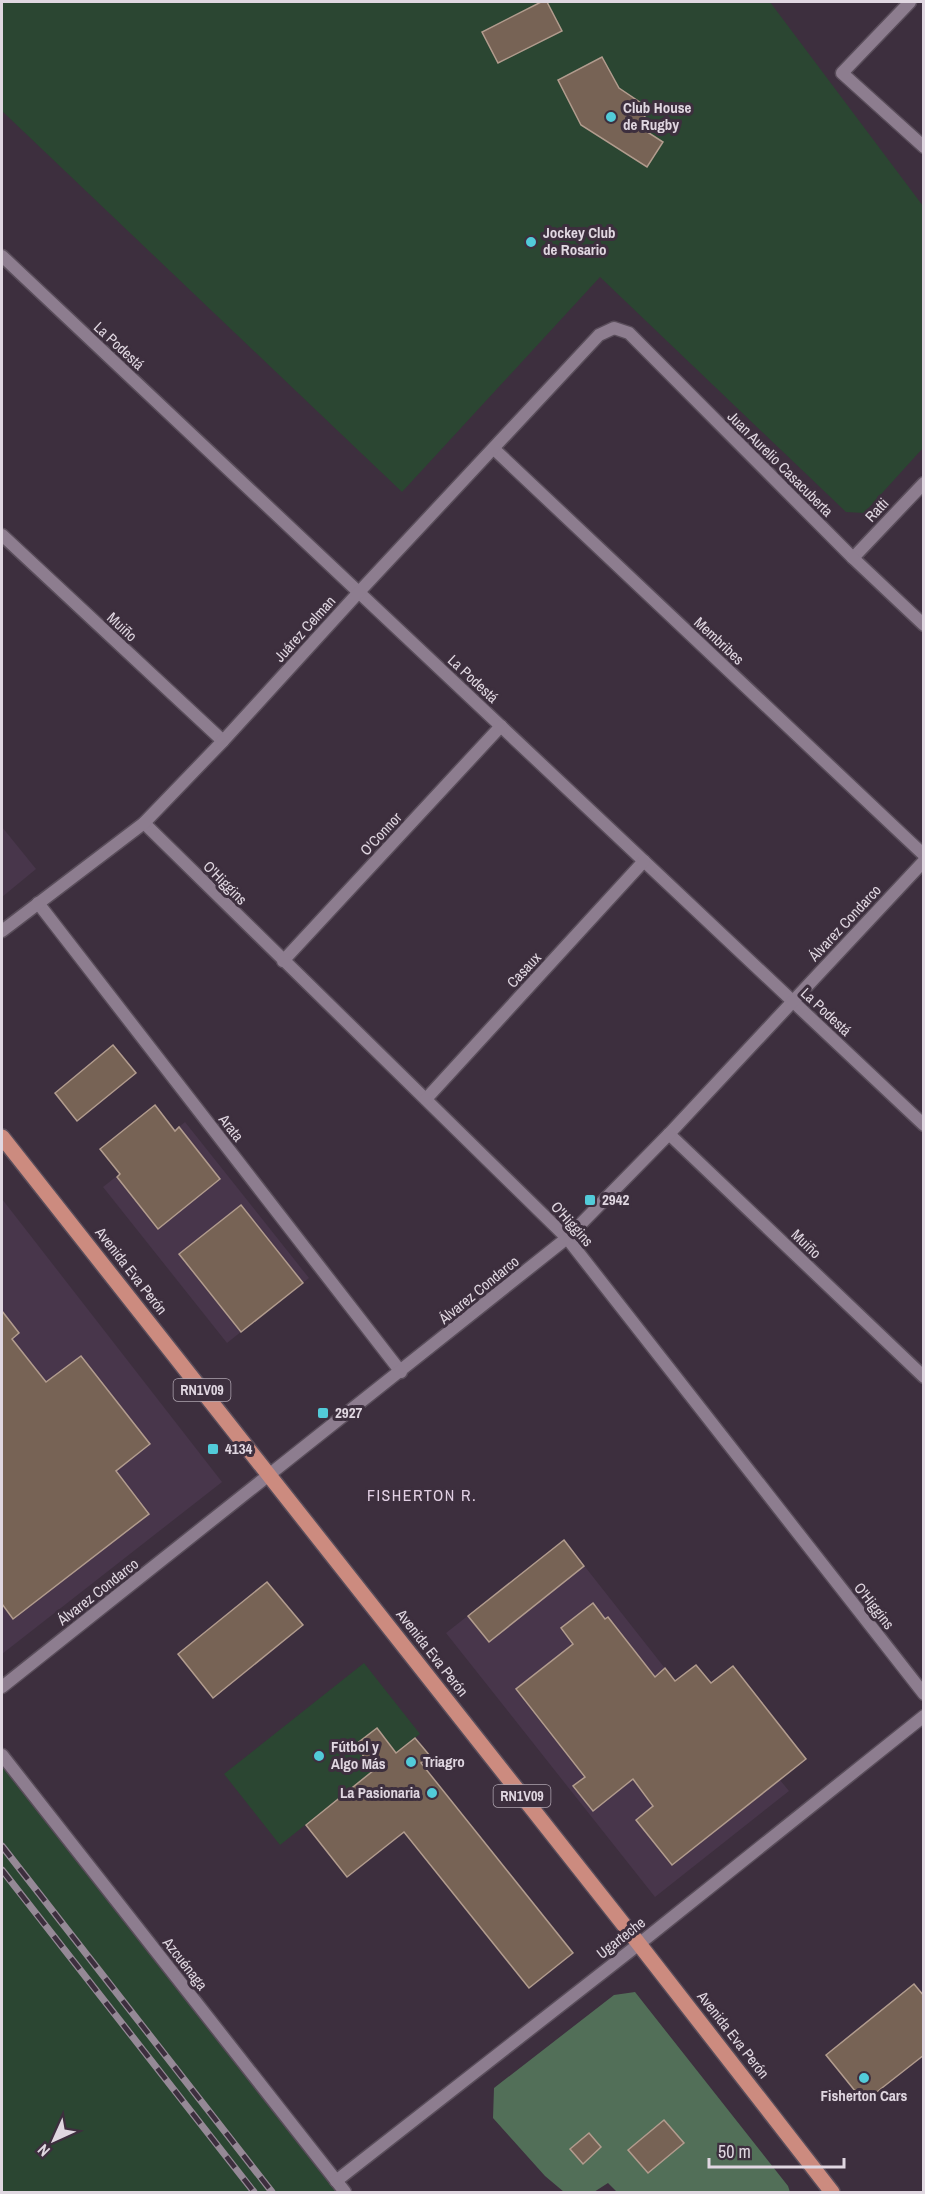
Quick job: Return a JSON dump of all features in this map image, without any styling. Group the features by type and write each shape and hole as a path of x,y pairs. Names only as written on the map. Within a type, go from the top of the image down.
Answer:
{"main road":[{"name":"Avenida Eva Perón","path":"2,1137 639,1944 832,2193"}],"street":[{"path":"910,2 842,73 924,147"},
{"name":"La Podestá","path":"2,256 924,1125"},
{"name":"Juárez Celman","path":"2,931 144,823 223,741 599,335 614,328"},
{"name":"Juan Aurelio Casacuberta","path":"614,328 629,333 853,558 924,625"},
{"name":"Membribes","path":"494,449 924,855"},
{"name":"Ratti","path":"853,558 924,483"},
{"name":"Muiño","path":"2,535 223,741"},
{"name":"O'Connor","path":"283,961 501,726"},
{"name":"O'Higgins","path":"144,823 567,1238 924,1694"},
{"name":"Casaux","path":"426,1099 644,861"},
{"name":"Álvarez Condarco","path":"2,1687 567,1238 669,1134 924,861"},
{"name":"Arata","path":"38,903 401,1372"},
{"name":"Muiño","path":"669,1134 924,1377"},
{"name":"Ugarteche","path":"336,2181 639,1944 924,1716"},
{"name":"Azcuénaga","path":"2,1755 345,2193"}],"shaded area":[{"path":"2,827 36,869 2,897"},
{"path":"185,1122 309,1278 227,1343 103,1187"},
{"path":"2,1199 222,1482 2,1654"},
{"path":"564,1540 675,1681 696,1665 711,1683 733,1666 806,1759 780,1780 789,1791 655,1897 446,1633"}],"green space":[{"name":"Jockey Club de Rosario","path":"2,2 770,2 923,206 923,448 864,513 846,512 600,277 402,492 2,111"},
{"name":"Fútbol y Algo Más","path":"364,1663 420,1734 280,1845 224,1774"},
{"path":"2,1755 345,2192 2,2192"},
{"path":"635,1992 788,2186 790,2192 617,2192 608,2183 594,2192 564,2192 545,2176 493,2118 494,2088 614,1995"}],"building":[{"path":"541,2 547,2 562,31 498,63 482,32"},
{"name":"Club House de Rugby","path":"602,57 619,88 650,109 638,126 663,142 647,167 581,125 558,80"},
{"path":"113,1045 136,1073 77,1121 55,1093"},
{"path":"155,1105 175,1131 179,1127 220,1179 158,1229 117,1177 120,1174 100,1149"},
{"path":"241,1205 303,1283 241,1332 179,1254"},
{"path":"2,1311 19,1333 12,1339 46,1382 81,1356 150,1444 116,1471 149,1514 13,1619 2,1604"},
{"path":"564,1540 584,1566 489,1642 468,1616"},
{"path":"267,1582 303,1625 213,1698 178,1654"},
{"path":"593,1603 605,1619 608,1617 655,1677 665,1668 675,1681 696,1665 711,1683 733,1666 806,1759 672,1865 636,1820 653,1806 633,1779 593,1811 573,1786 585,1777 516,1689 573,1644 561,1628"},
{"path":"377,1728 396,1753 415,1738 430,1756 421,1763 573,1953 529,1988 404,1832 347,1877 306,1825 374,1770 355,1745"},
{"path":"914,1984 924,1996 924,2055 864,2102 826,2055"},
{"path":"664,2120 684,2143 648,2173 628,2150"},
{"path":"589,2133 601,2147 583,2164 570,2149"}],"railway":[{"path":"2,1846 272,2192"},
{"path":"2,1870 254,2192"}],"place":[{"name":"Club House de Rugby","path":"611,117"},
{"name":"Jockey Club de Rosario","path":"531,242"},
{"name":"2942","path":"590,1200"},
{"name":"2927","path":"323,1413"},
{"name":"4134","path":"213,1449"},
{"name":"Fútbol y Algo Más","path":"319,1756"},
{"name":"Triagro","path":"411,1762"},
{"name":"La Pasionaria","path":"432,1793"},
{"name":"Fisherton Cars","path":"864,2078"}],"district":[{"name":"FISHERTON R.","path":"422,1495"}]}
